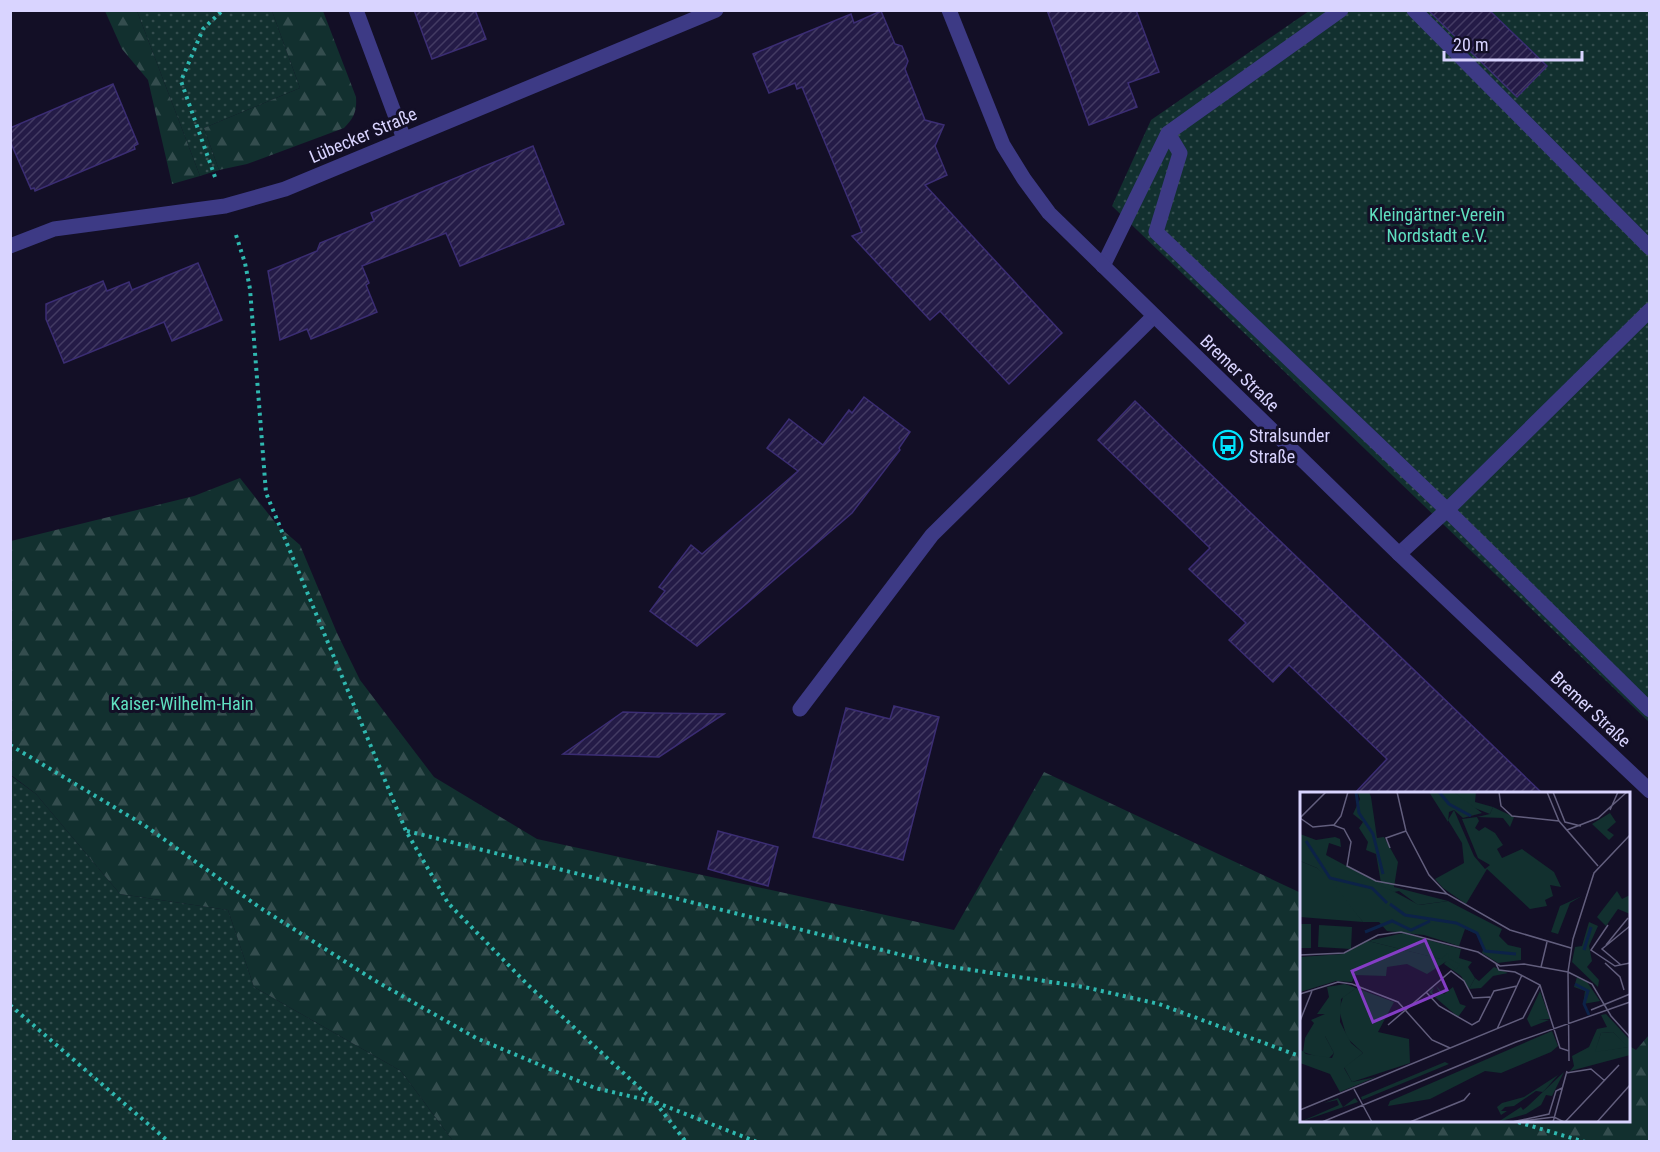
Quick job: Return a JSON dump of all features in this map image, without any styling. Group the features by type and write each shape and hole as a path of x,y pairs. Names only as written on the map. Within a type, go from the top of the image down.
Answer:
{"street":[{"path":"356,10 404,139"},
{"name":"Lübecker Straße","path":"10,246 54,229 225,206 285,189 716,10"},
{"name":"Bremer Straße","path":"949,10 1003,145 1049,213 1399,554 1650,791"},
{"path":"1103,266 1168,133 1341,10"},
{"path":"1414,10 1650,248"},
{"path":"1168,133 1180,153 1156,232 1447,510 1650,710"},
{"path":"1399,554 1447,510 1650,310"},
{"path":"800,709 932,535 1154,316"}],"path":[{"path":"223,10 203,29 181,81 225,206"},
{"path":"238,241 250,289 266,493 406,831 448,903 528,985 655,1102 686,1142"},
{"path":"10,746 144,825 259,907 374,980 476,1038 595,1088 655,1102 757,1142"},
{"path":"406,831 946,966 1084,987 1159,1004 1300,1056"},
{"path":"10,1005 169,1142"},
{"path":"1518,1122 1585,1142"}],"green space":[{"path":"105,11 137,11 200,176 172,184 148,80 122,49"},
{"path":"137,11 272,11 300,88 204,128 219,170 200,176"},
{"path":"272,11 323,11 356,97 354,114 344,128 247,164 219,170 204,128 300,88"},
{"name":"Kleingärtner-Verein Nordstadt e.V.","path":"1309,11 1649,11 1649,722 1112,206 1151,120"},
{"name":"Kaiser-Wilhelm-Hain","path":"240,478 278,526 300,545 337,633 360,680 434,777 537,839 954,930 1044,772 1300,893 1300,1122 1630,1122 1630,1047 1636,1050 1649,1035 1649,1141 453,1141 401,1071 254,987 228,910 120,894 36,794 11,775 11,541 194,496"},
{"path":"10,775 36,794 120,894 228,910 254,987 401,1071 453,1141 11,1141"}],"building":[{"path":"414,10 475,10 486,39 432,59"},
{"path":"1047,10 1136,10 1159,72 1128,83 1137,107 1089,125"},
{"path":"1428,10 1489,10 1547,66 1517,97"},
{"path":"881,11 895,44 902,46 908,61 905,69 925,120 944,125 935,146 947,175 925,185 1062,333 1009,384 940,311 930,320 852,236 862,232 802,87 797,89 795,83 769,93 753,54 851,14 854,23"},
{"path":"113,84 138,144 134,146 135,149 35,191 34,188 31,189 10,141 10,128"},
{"path":"533,146 564,224 460,266 446,233 362,266 369,283 366,285 377,312 311,339 307,329 280,340 268,271 317,251 320,243 374,221 371,213"},
{"path":"198,263 222,320 172,341 164,322 64,363 46,319 46,304 103,281 107,291 129,282 132,290"},
{"path":"864,397 910,432 899,448 900,450 852,513 697,646 650,611 665,591 659,587 691,545 702,554 798,471 767,448 789,419 823,445 849,410 852,413"},
{"path":"1135,401 1541,792 1356,792 1387,759 1289,665 1273,682 1229,640 1246,623 1189,569 1210,548 1098,440"},
{"path":"894,706 939,717 903,860 813,837 846,708 890,719"},
{"path":"623,712 724,714 659,757 563,754"},
{"path":"718,831 778,847 768,886 708,869"}],"place":[{"name":"Stralsunder Straße","path":"1228,445"}]}
